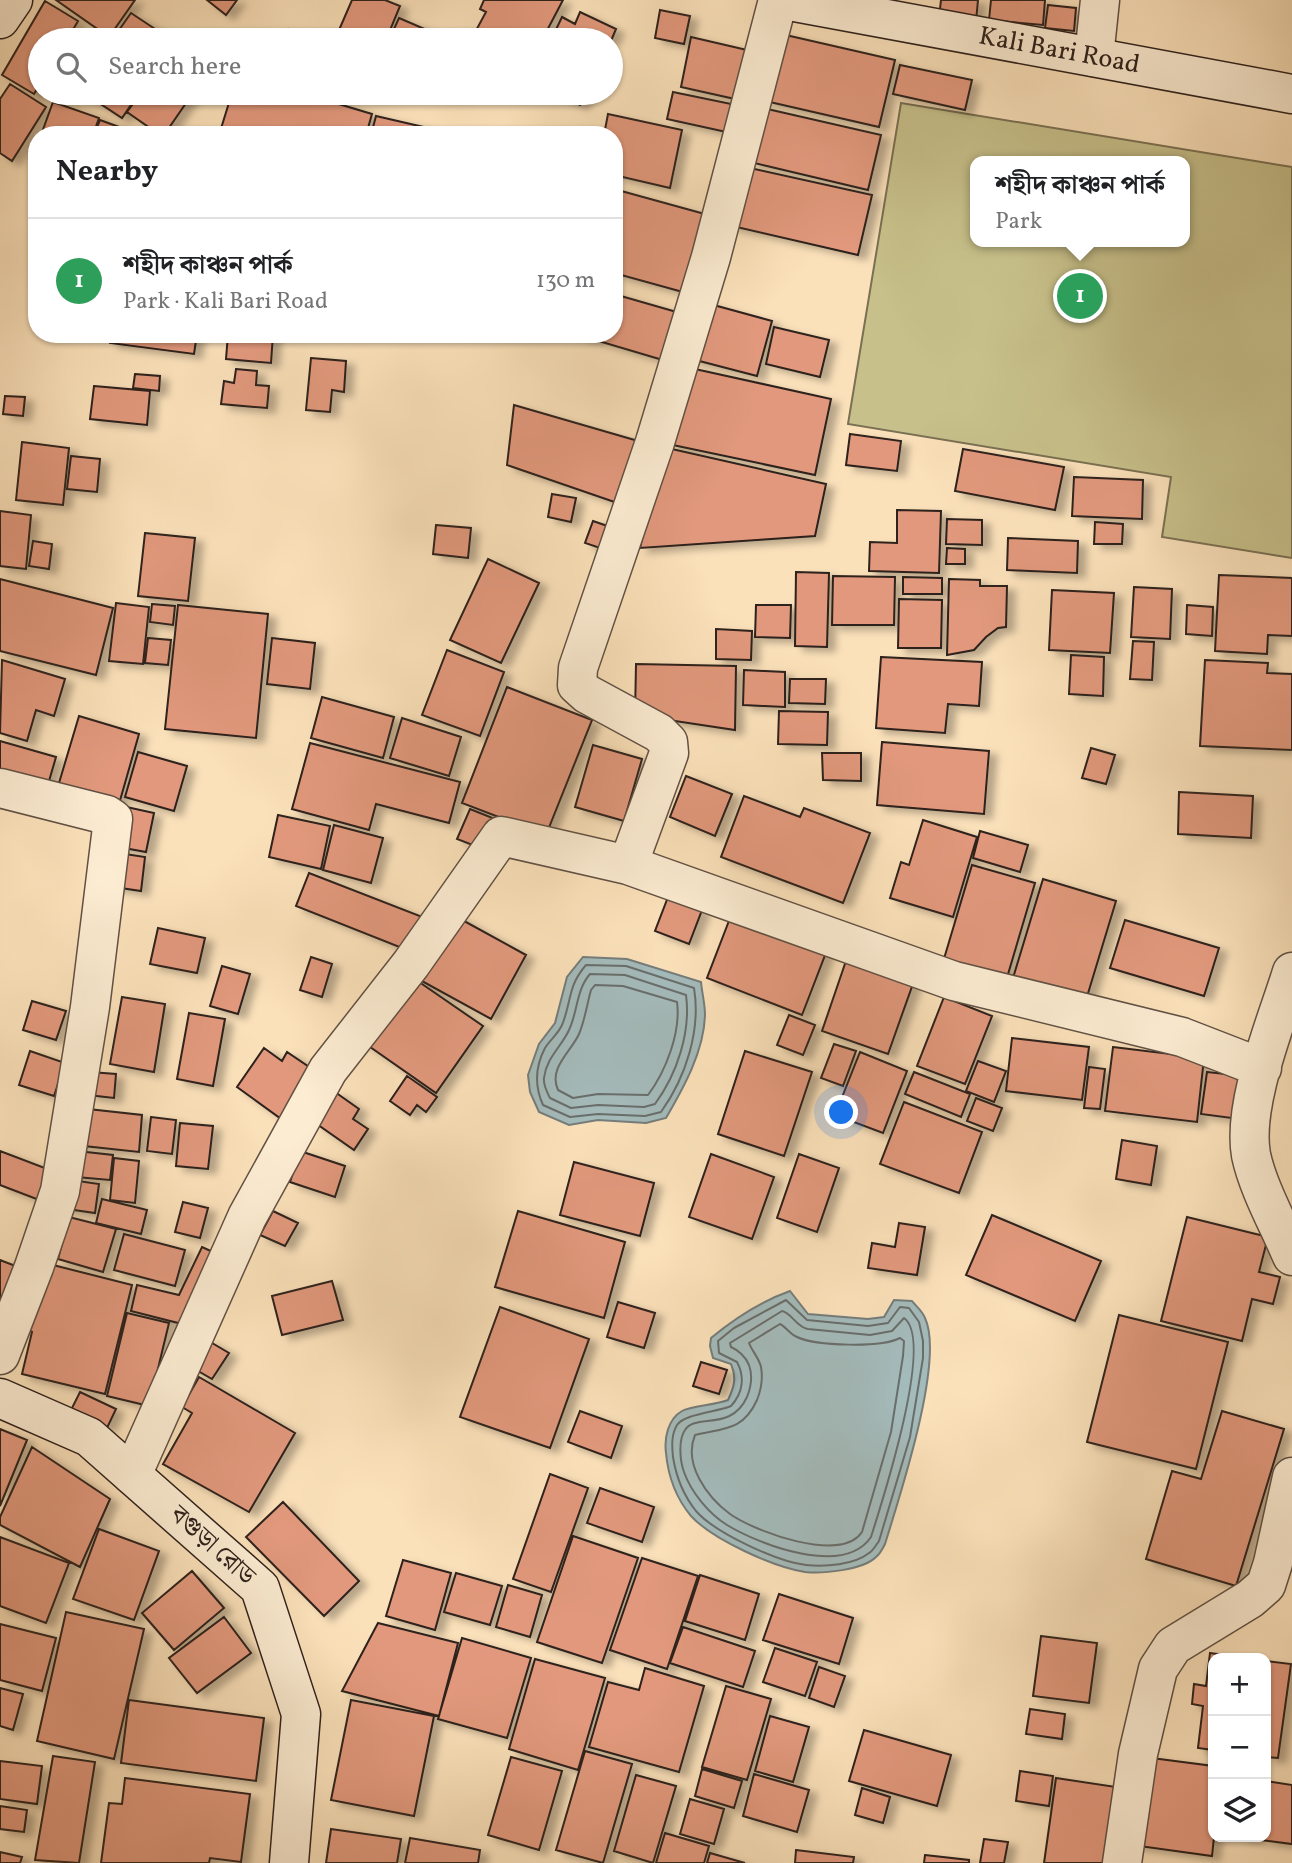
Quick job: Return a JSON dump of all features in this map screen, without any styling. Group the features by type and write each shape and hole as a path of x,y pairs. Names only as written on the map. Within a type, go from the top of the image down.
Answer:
{"street":[{"path":"0,19 13,0"},
{"path":"628,865 669,753 668,742 659,733 587,694 577,685 578,668 655,442 711,257 778,0"},
{"name":"Kali Bari Road","path":"784,0 1292,94"},
{"path":"1094,57 1100,0"},
{"path":"0,788 113,819 90,1007 60,1191 0,1355"},
{"path":"132,1475 247,1217 328,1070 411,964 501,836 628,865 954,981 1182,1037 1262,1068"},
{"path":"1292,972 1262,1068 1249,1121 1251,1154 1256,1172 1292,1255"},
{"name":"বগুড়া রোড","path":"0,1398 89,1437 260,1588 301,1714 289,1863"},
{"path":"1122,1863 1138,1754 1158,1669 1173,1646 1250,1599 1266,1585 1292,1477"}],"shaded area":[{"path":"901,103 1292,167 1292,558 1162,537 1171,477 848,424"}],"water":[{"path":"583,957 627,959 701,982 705,1015 701,1042 686,1081 666,1118 646,1123 598,1120 569,1125 539,1112 530,1092 528,1075 539,1044 555,1023 567,977"},
{"path":"790,1291 808,1314 868,1319 884,1317 894,1300 912,1301 924,1316 930,1338 925,1396 918,1430 885,1544 879,1554 870,1561 832,1572 792,1569 744,1551 713,1534 691,1516 681,1502 667,1461 666,1435 677,1414 686,1409 728,1400 732,1391 733,1369 731,1364 713,1358 711,1338 749,1311"}],"building":[{"path":"56,0 135,0 115,28 96,28"},
{"path":"207,0 237,0 226,15"},
{"path":"352,0 385,0 400,6 391,28 340,28"},
{"path":"484,0 563,0 548,28 477,28 486,12 480,9"},
{"path":"941,0 978,0 976,21 939,18"},
{"path":"991,0 1045,0 1043,25 989,20"},
{"path":"45,1 78,21 74,28 29,28"},
{"path":"1048,5 1076,8 1074,31 1045,28"},
{"path":"660,10 690,16 684,44 655,38"},
{"path":"580,12 614,28 557,28 562,17 575,24"},
{"path":"131,13 154,28 120,28"},
{"path":"399,18 422,28 394,28"},
{"path":"28,30 28,90 2,75"},
{"path":"777,33 895,60 879,127 761,100"},
{"path":"691,37 747,50 735,99 681,87"},
{"path":"900,65 972,80 965,110 893,94"},
{"path":"10,84 28,96 28,105 46,107 34,126 28,126 28,136 12,161 0,153 0,99"},
{"path":"673,92 736,105 731,133 667,119"},
{"path":"52,105 62,105 99,118 96,126 44,126"},
{"path":"102,105 131,105 122,118"},
{"path":"132,105 185,105 170,126 147,126 127,112"},
{"path":"228,105 342,105 372,114 369,126 222,126"},
{"path":"763,108 881,135 868,190 750,162"},
{"path":"608,114 682,130 670,188 623,177 623,126 606,126"},
{"path":"376,116 419,126 373,126"},
{"path":"100,120 116,126 98,126"},
{"path":"741,166 872,195 858,255 728,225"},
{"path":"623,191 712,216 690,294 623,275"},
{"path":"623,297 680,313 666,361 605,343 623,343"},
{"path":"699,301 772,321 757,376 684,357"},
{"path":"774,327 829,340 820,377 766,364"},
{"path":"110,343 196,343 194,354"},
{"path":"227,343 272,343 271,363 226,359"},
{"path":"311,358 346,361 344,392 332,390 330,412 306,410"},
{"path":"236,369 257,371 256,385 269,386 267,408 221,404 224,381 234,383"},
{"path":"695,369 831,399 815,475 668,444"},
{"path":"135,374 160,376 159,391 133,388"},
{"path":"94,386 150,391 147,425 90,419"},
{"path":"5,396 25,397 23,416 3,414"},
{"path":"514,405 645,443 626,506 507,465"},
{"path":"850,434 901,441 897,471 846,465"},
{"path":"22,442 69,448 63,505 16,500"},
{"path":"663,447 826,484 815,536 640,548"},
{"path":"963,449 1064,467 1055,510 955,491"},
{"path":"71,456 100,459 97,492 67,489"},
{"path":"1074,477 1143,480 1142,519 1072,516"},
{"path":"552,494 576,498 571,522 548,517"},
{"path":"897,510 941,511 939,573 869,571 870,542 897,543"},
{"path":"0,511 31,515 26,569 0,566"},
{"path":"947,519 982,520 982,545 946,544"},
{"path":"593,521 619,530 612,552 585,543"},
{"path":"1095,522 1123,524 1122,544 1094,544"},
{"path":"436,525 471,528 468,558 433,554"},
{"path":"145,533 195,538 188,601 138,596"},
{"path":"1008,538 1078,541 1077,573 1007,570"},
{"path":"33,541 52,544 49,569 29,566"},
{"path":"947,548 965,549 965,564 946,564"},
{"path":"488,559 539,583 501,663 450,640"},
{"path":"796,572 829,573 827,647 795,646"},
{"path":"1219,575 1292,578 1292,636 1268,635 1267,654 1215,651"},
{"path":"833,576 895,577 894,625 832,625"},
{"path":"903,577 942,578 942,594 903,594"},
{"path":"0,579 113,608 96,675 0,651"},
{"path":"949,579 980,580 980,586 1007,586 1006,627 998,628 974,650 947,655"},
{"path":"1134,587 1172,589 1170,639 1131,637"},
{"path":"1052,590 1114,593 1110,653 1049,650"},
{"path":"899,599 942,600 941,648 898,648"},
{"path":"116,603 149,607 143,664 109,661"},
{"path":"152,604 175,606 173,625 150,622"},
{"path":"178,605 268,614 256,738 165,729"},
{"path":"756,605 791,605 790,638 755,637"},
{"path":"1187,605 1213,607 1212,636 1186,634"},
{"path":"716,629 752,631 751,660 716,659"},
{"path":"148,638 171,640 168,665 145,663"},
{"path":"272,638 315,643 310,689 267,684"},
{"path":"1133,641 1154,642 1152,680 1130,679"},
{"path":"447,650 504,672 480,736 422,715"},
{"path":"1071,655 1104,657 1103,696 1069,694"},
{"path":"881,657 982,662 979,706 948,704 945,733 876,728"},
{"path":"2,660 65,679 54,716 36,710 27,741 0,733"},
{"path":"1205,660 1268,663 1267,673 1292,674 1292,750 1200,746"},
{"path":"636,664 736,666 735,730 635,715"},
{"path":"744,670 785,672 785,707 743,705"},
{"path":"790,679 826,679 825,704 789,703"},
{"path":"507,687 592,720 546,835 462,803"},
{"path":"322,697 394,717 383,758 311,738"},
{"path":"779,711 828,712 827,745 778,744"},
{"path":"79,716 139,734 117,811 56,793"},
{"path":"402,718 461,737 449,776 390,758"},
{"path":"0,741 56,757 47,788 0,775"},
{"path":"882,742 989,751 984,814 877,805"},
{"path":"310,743 460,782 449,823 376,804 369,830 292,809"},
{"path":"593,745 642,759 624,821 575,807"},
{"path":"1091,748 1115,755 1106,784 1082,778"},
{"path":"138,752 187,766 174,811 125,797"},
{"path":"822,753 861,753 861,781 823,780"},
{"path":"686,776 732,794 715,836 670,817"},
{"path":"1179,792 1253,796 1251,838 1178,834"},
{"path":"744,796 800,817 804,808 870,833 843,903 721,857"},
{"path":"122,806 154,813 146,852 113,846"},
{"path":"470,809 495,819 483,849 457,839"},
{"path":"278,815 330,826 321,869 269,857"},
{"path":"923,820 977,837 953,917 890,898 901,862 909,865"},
{"path":"334,825 383,838 371,883 323,870"},
{"path":"980,831 1028,845 1020,872 973,858"},
{"path":"112,852 145,857 141,891 107,886"},
{"path":"972,865 1035,883 1006,981 943,962"},
{"path":"309,873 425,918 412,952 296,906"},
{"path":"1043,879 1116,901 1086,1000 1013,978"},
{"path":"668,897 702,910 689,944 655,931"},
{"path":"732,913 827,950 802,1015 707,978"},
{"path":"455,916 526,955 491,1019 420,980"},
{"path":"1125,920 1219,948 1204,996 1110,968"},
{"path":"158,928 205,938 197,973 150,964"},
{"path":"848,955 915,978 888,1054 822,1031"},
{"path":"311,957 332,964 322,997 300,990"},
{"path":"222,966 250,974 238,1014 210,1006"},
{"path":"409,975 483,1026 436,1093 363,1042"},
{"path":"122,997 165,1004 154,1072 110,1064"},
{"path":"944,997 992,1016 965,1084 917,1066"},
{"path":"32,1001 66,1011 56,1040 23,1030"},
{"path":"189,1013 225,1019 213,1086 177,1079"},
{"path":"789,1015 815,1025 803,1055 777,1045"},
{"path":"1012,1038 1089,1047 1082,1100 1006,1091"},
{"path":"834,1044 856,1051 843,1086 821,1078"},
{"path":"1113,1047 1204,1058 1197,1122 1105,1111"},
{"path":"264,1048 282,1061 287,1052 318,1073 284,1121 237,1087"},
{"path":"30,1051 65,1063 54,1096 19,1085"},
{"path":"745,1051 812,1072 784,1156 718,1134"},
{"path":"860,1052 907,1071 883,1133 835,1115"},
{"path":"978,1061 1006,1071 994,1102 966,1091"},
{"path":"1089,1067 1105,1069 1100,1109 1084,1108"},
{"path":"90,1072 116,1074 114,1098 88,1095"},
{"path":"914,1072 970,1094 961,1117 905,1094"},
{"path":"1207,1072 1244,1076 1239,1119 1201,1114"},
{"path":"407,1076 437,1097 426,1112 417,1105 410,1115 390,1101"},
{"path":"335,1092 359,1109 353,1119 368,1129 354,1150 314,1122"},
{"path":"976,1098 1002,1108 993,1131 967,1121"},
{"path":"904,1102 982,1132 959,1193 880,1164"},
{"path":"79,1108 142,1115 139,1152 75,1145"},
{"path":"151,1117 176,1120 172,1154 147,1151"},
{"path":"180,1123 213,1126 208,1169 176,1166"},
{"path":"1122,1140 1157,1146 1151,1185 1116,1179"},
{"path":"68,1150 113,1155 110,1180 65,1176"},
{"path":"0,1151 58,1173 47,1203 0,1185"},
{"path":"300,1151 345,1166 335,1197 290,1182"},
{"path":"711,1154 774,1177 752,1239 689,1217"},
{"path":"799,1154 839,1168 817,1232 777,1218"},
{"path":"114,1158 139,1161 135,1203 110,1200"},
{"path":"574,1162 654,1183 640,1236 560,1215"},
{"path":"64,1179 99,1184 95,1213 60,1208"},
{"path":"102,1199 147,1210 141,1234 96,1223"},
{"path":"183,1202 208,1208 200,1238 175,1232"},
{"path":"273,1211 298,1223 285,1246 260,1235"},
{"path":"518,1211 625,1242 604,1318 495,1287"},
{"path":"992,1215 1101,1261 1075,1321 966,1275"},
{"path":"69,1217 116,1229 103,1272 58,1259"},
{"path":"1187,1217 1268,1237 1259,1272 1280,1277 1273,1304 1252,1299 1242,1341 1161,1321"},
{"path":"899,1223 925,1227 917,1275 868,1268 872,1243 895,1247"},
{"path":"124,1234 185,1250 175,1286 114,1270"},
{"path":"202,1247 226,1258 190,1326 131,1311 137,1285 179,1295"},
{"path":"0,1260 26,1270 0,1336"},
{"path":"49,1264 132,1285 105,1394 22,1374 32,1332 21,1328"},
{"path":"332,1281 343,1320 282,1335 272,1296"},
{"path":"618,1302 655,1313 644,1348 607,1337"},
{"path":"500,1307 589,1339 550,1448 460,1417"},
{"path":"127,1313 169,1323 149,1406 107,1396"},
{"path":"1119,1315 1228,1342 1196,1469 1087,1442"},
{"path":"207,1340 229,1353 212,1379 191,1367"},
{"path":"701,1362 727,1370 719,1394 693,1386"},
{"path":"199,1377 295,1433 249,1512 163,1464 192,1413 182,1407"},
{"path":"80,1392 116,1409 107,1428 71,1410"},
{"path":"580,1411 622,1426 611,1458 568,1442"},
{"path":"1222,1411 1284,1429 1236,1586 1146,1559 1172,1471 1201,1479"},
{"path":"0,1429 27,1440 0,1506"},
{"path":"32,1447 110,1499 80,1567 0,1525 0,1517"},
{"path":"550,1474 588,1488 551,1592 513,1579"},
{"path":"600,1488 654,1507 642,1542 587,1523"},
{"path":"283,1502 359,1581 324,1616 246,1537"},
{"path":"99,1529 159,1551 134,1620 73,1599"},
{"path":"573,1536 638,1558 602,1663 537,1642"},
{"path":"0,1537 69,1563 46,1623 0,1606"},
{"path":"642,1558 698,1576 667,1669 610,1650"},
{"path":"403,1560 451,1573 435,1630 386,1616"},
{"path":"192,1571 224,1608 174,1650 142,1613"},
{"path":"456,1573 502,1586 490,1625 444,1612"},
{"path":"700,1575 759,1594 745,1640 685,1621"},
{"path":"508,1585 542,1595 530,1637 496,1627"},
{"path":"779,1594 853,1618 839,1664 763,1640"},
{"path":"66,1612 144,1629 114,1759 37,1741"},
{"path":"224,1617 251,1653 197,1693 169,1658"},
{"path":"378,1623 458,1643 439,1716 342,1691"},
{"path":"0,1624 56,1638 42,1691 0,1680"},
{"path":"683,1627 755,1651 743,1687 670,1663"},
{"path":"1041,1636 1097,1643 1089,1703 1033,1696"},
{"path":"462,1638 531,1658 507,1738 438,1719"},
{"path":"775,1648 817,1662 805,1696 763,1682"},
{"path":"535,1659 605,1678 578,1770 509,1749"},
{"path":"1271,1662 1291,1664 1278,1758 1271,1757"},
{"path":"819,1667 845,1676 834,1707 809,1698"},
{"path":"645,1668 704,1686 679,1772 589,1747 608,1682 639,1690"},
{"path":"1208,1670 1208,1749 1198,1748 1203,1706 1192,1704 1194,1684 1206,1686"},
{"path":"726,1686 771,1699 747,1780 702,1767"},
{"path":"0,1688 23,1694 13,1730 0,1726"},
{"path":"129,1700 264,1718 256,1781 121,1763"},
{"path":"351,1700 434,1716 414,1816 331,1800"},
{"path":"1030,1709 1065,1714 1062,1739 1026,1734"},
{"path":"770,1716 809,1727 793,1782 755,1771"},
{"path":"864,1730 951,1755 937,1806 849,1781"},
{"path":"585,1751 632,1764 603,1863 556,1850"},
{"path":"53,1756 95,1762 79,1863 35,1860"},
{"path":"511,1757 562,1771 539,1850 488,1835"},
{"path":"1144,1757 1208,1765 1208,1842 1213,1842 1212,1856 1132,1845"},
{"path":"0,1761 42,1766 37,1804 0,1799"},
{"path":"702,1769 742,1781 734,1808 695,1796"},
{"path":"1020,1771 1053,1776 1049,1806 1016,1801"},
{"path":"754,1774 809,1790 797,1832 743,1816"},
{"path":"636,1775 676,1786 653,1863 614,1851"},
{"path":"125,1778 250,1794 241,1862 210,1858 209,1863 101,1863 109,1803 122,1804"},
{"path":"1056,1778 1116,1787 1105,1863 1044,1863"},
{"path":"1271,1782 1292,1785 1292,1844 1271,1841"},
{"path":"862,1788 890,1797 883,1823 855,1815"},
{"path":"690,1799 724,1809 714,1844 680,1834"},
{"path":"0,1806 27,1810 24,1832 0,1829"},
{"path":"331,1829 401,1839 397,1863 326,1863"},
{"path":"665,1833 709,1846 704,1863 656,1863"},
{"path":"410,1838 480,1850 478,1863 405,1863"},
{"path":"984,1839 1008,1842 1004,1863 980,1863"},
{"path":"796,1850 854,1857 853,1863 795,1863"},
{"path":"0,1852 22,1857 20,1863 0,1863"},
{"path":"710,1853 745,1863 707,1863"},
{"path":"925,1855 969,1860 969,1863 924,1863"}],"place":[{"name":"শহীদ কাঞ্চন পার্ক","path":"1080,296"}]}
